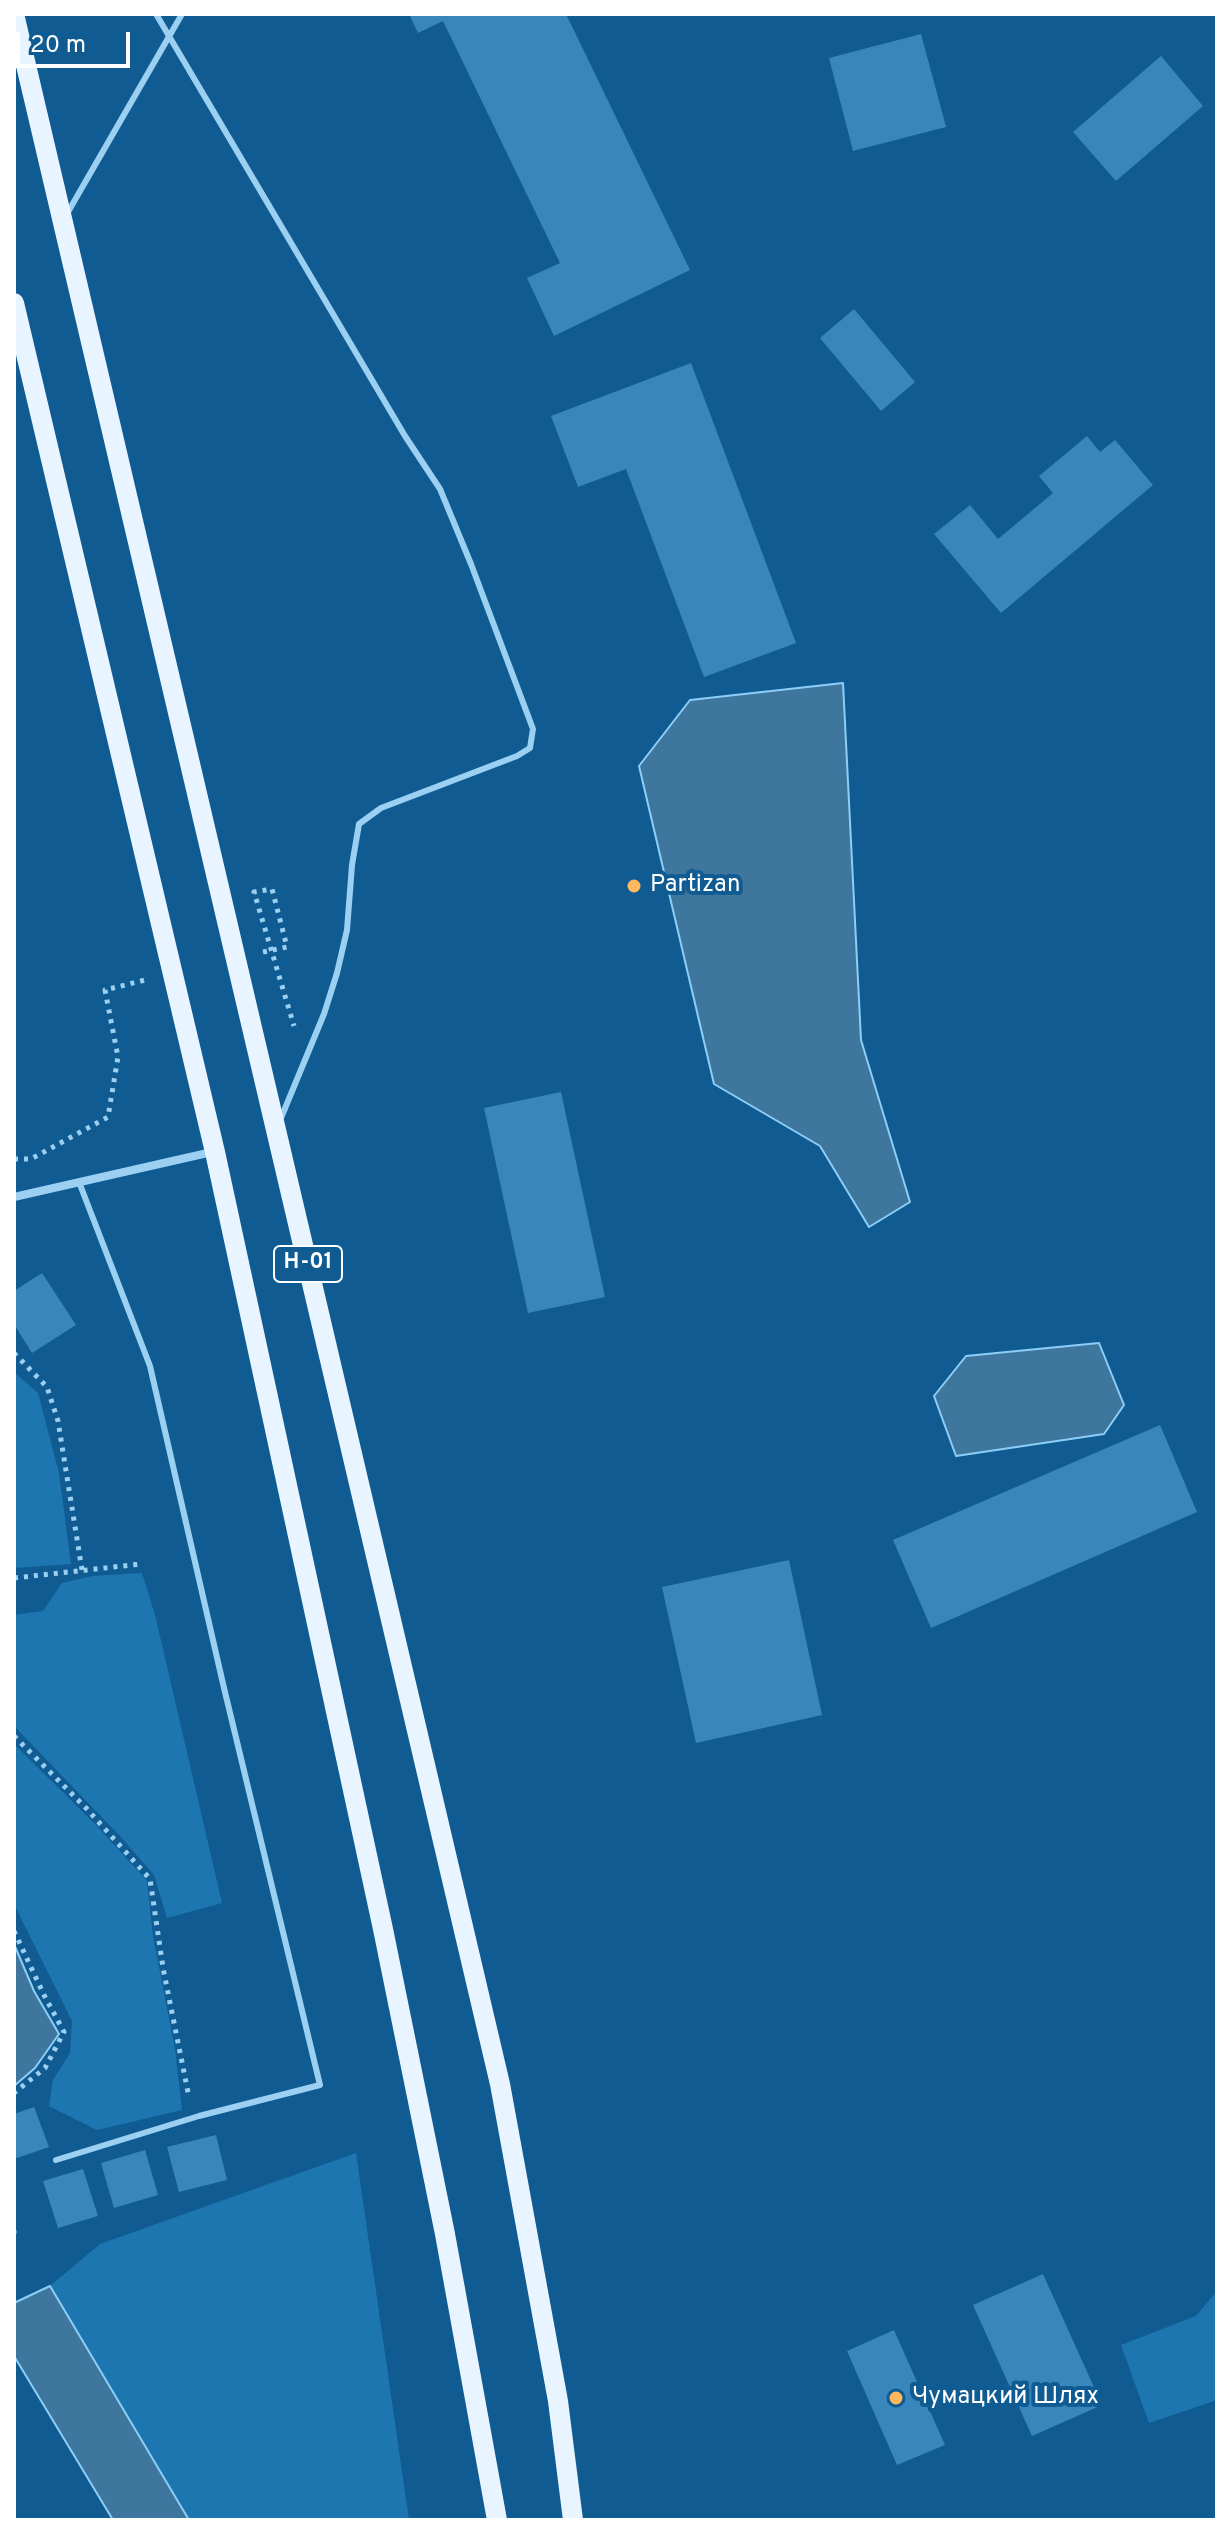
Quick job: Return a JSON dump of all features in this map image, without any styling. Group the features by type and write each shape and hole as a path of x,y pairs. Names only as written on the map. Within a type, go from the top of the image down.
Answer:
{"main road":[{"name":"Н-01","path":"14,14 500,2084 558,2401 573,2520"},
{"name":"Н-01","path":"14,303 215,1152 386,1945 445,2234 497,2520"}],"street":[{"path":"14,1197 215,1152"}],"lane":[{"path":"156,14 405,436 440,489 533,729 530,748 517,756 381,808 359,824 347,930 324,1014 276,1128"},
{"path":"62,220 182,14"},
{"path":"56,2160 194,2117 320,2085 150,1366 79,1182"}],"path":[{"path":"287,947 272,889 254,892 304,1061"},
{"path":"14,1159 31,1159 108,1117 118,1057 105,990"},
{"path":"14,1353 47,1387 58,1421 82,1570"},
{"path":"14,1578 141,1564"},
{"path":"14,1736 86,1808 150,1879 163,1968 194,2117"},
{"path":"14,1931 64,2032 45,2068 14,2093"}],"shaded area":[{"path":"843,683 861,1040 910,1202 869,1227 820,1146 714,1084 639,766 690,700"},
{"path":"1099,1343 1124,1405 1104,1434 956,1456 934,1396 966,1356"},
{"path":"14,1372 38,1393 59,1473 71,1564 14,1568"},
{"path":"142,1573 155,1615 222,1903 167,1918 154,1875 14,1726 14,1615 43,1611 62,1583 92,1576"},
{"path":"14,1744 97,1826 147,1881 182,2110 97,2130 49,2106 53,2080 70,2053 72,2021 14,1904"},
{"path":"14,1944 34,1991 59,2034 35,2068 14,2086"},
{"path":"356,2153 409,2520 189,2520 50,2286 100,2244"},
{"path":"50,2286 189,2520 113,2520 14,2356 14,2303"},
{"path":"1217,2291 1217,2400 1149,2423 1121,2345 1196,2316"}],"building":[{"path":"409,14 566,14 690,270 554,336 527,278 560,263 443,21 418,33"},
{"path":"921,34 946,127 853,151 829,58"},
{"path":"1161,56 1203,106 1116,181 1073,132"},
{"path":"854,309 915,382 881,411 820,338"},
{"path":"691,363 796,643 704,677 626,469 578,487 551,416"},
{"path":"1087,436 1100,452 1115,440 1153,485 1001,613 934,534 970,505 998,539 1053,493 1039,476"},
{"path":"561,1092 605,1297 528,1313 484,1108"},
{"path":"42,1273 76,1325 32,1353 14,1324 14,1291"},
{"path":"1160,1425 1197,1512 931,1628 893,1540"},
{"path":"789,1560 822,1715 696,1743 662,1587"},
{"path":"34,2107 49,2147 14,2159 14,2114"},
{"path":"216,2135 227,2180 179,2192 167,2147"},
{"path":"145,2150 158,2195 114,2208 101,2163"},
{"path":"83,2169 98,2216 58,2228 43,2181"},
{"path":"1043,2274 1102,2405 1032,2436 973,2305"},
{"name":"Чумацкий Шлях","path":"894,2330 945,2445 897,2465 847,2351"}],"place":[{"name":"Partizan","path":"634,886"},
{"name":"Чумацкий Шлях","path":"896,2398"}]}
